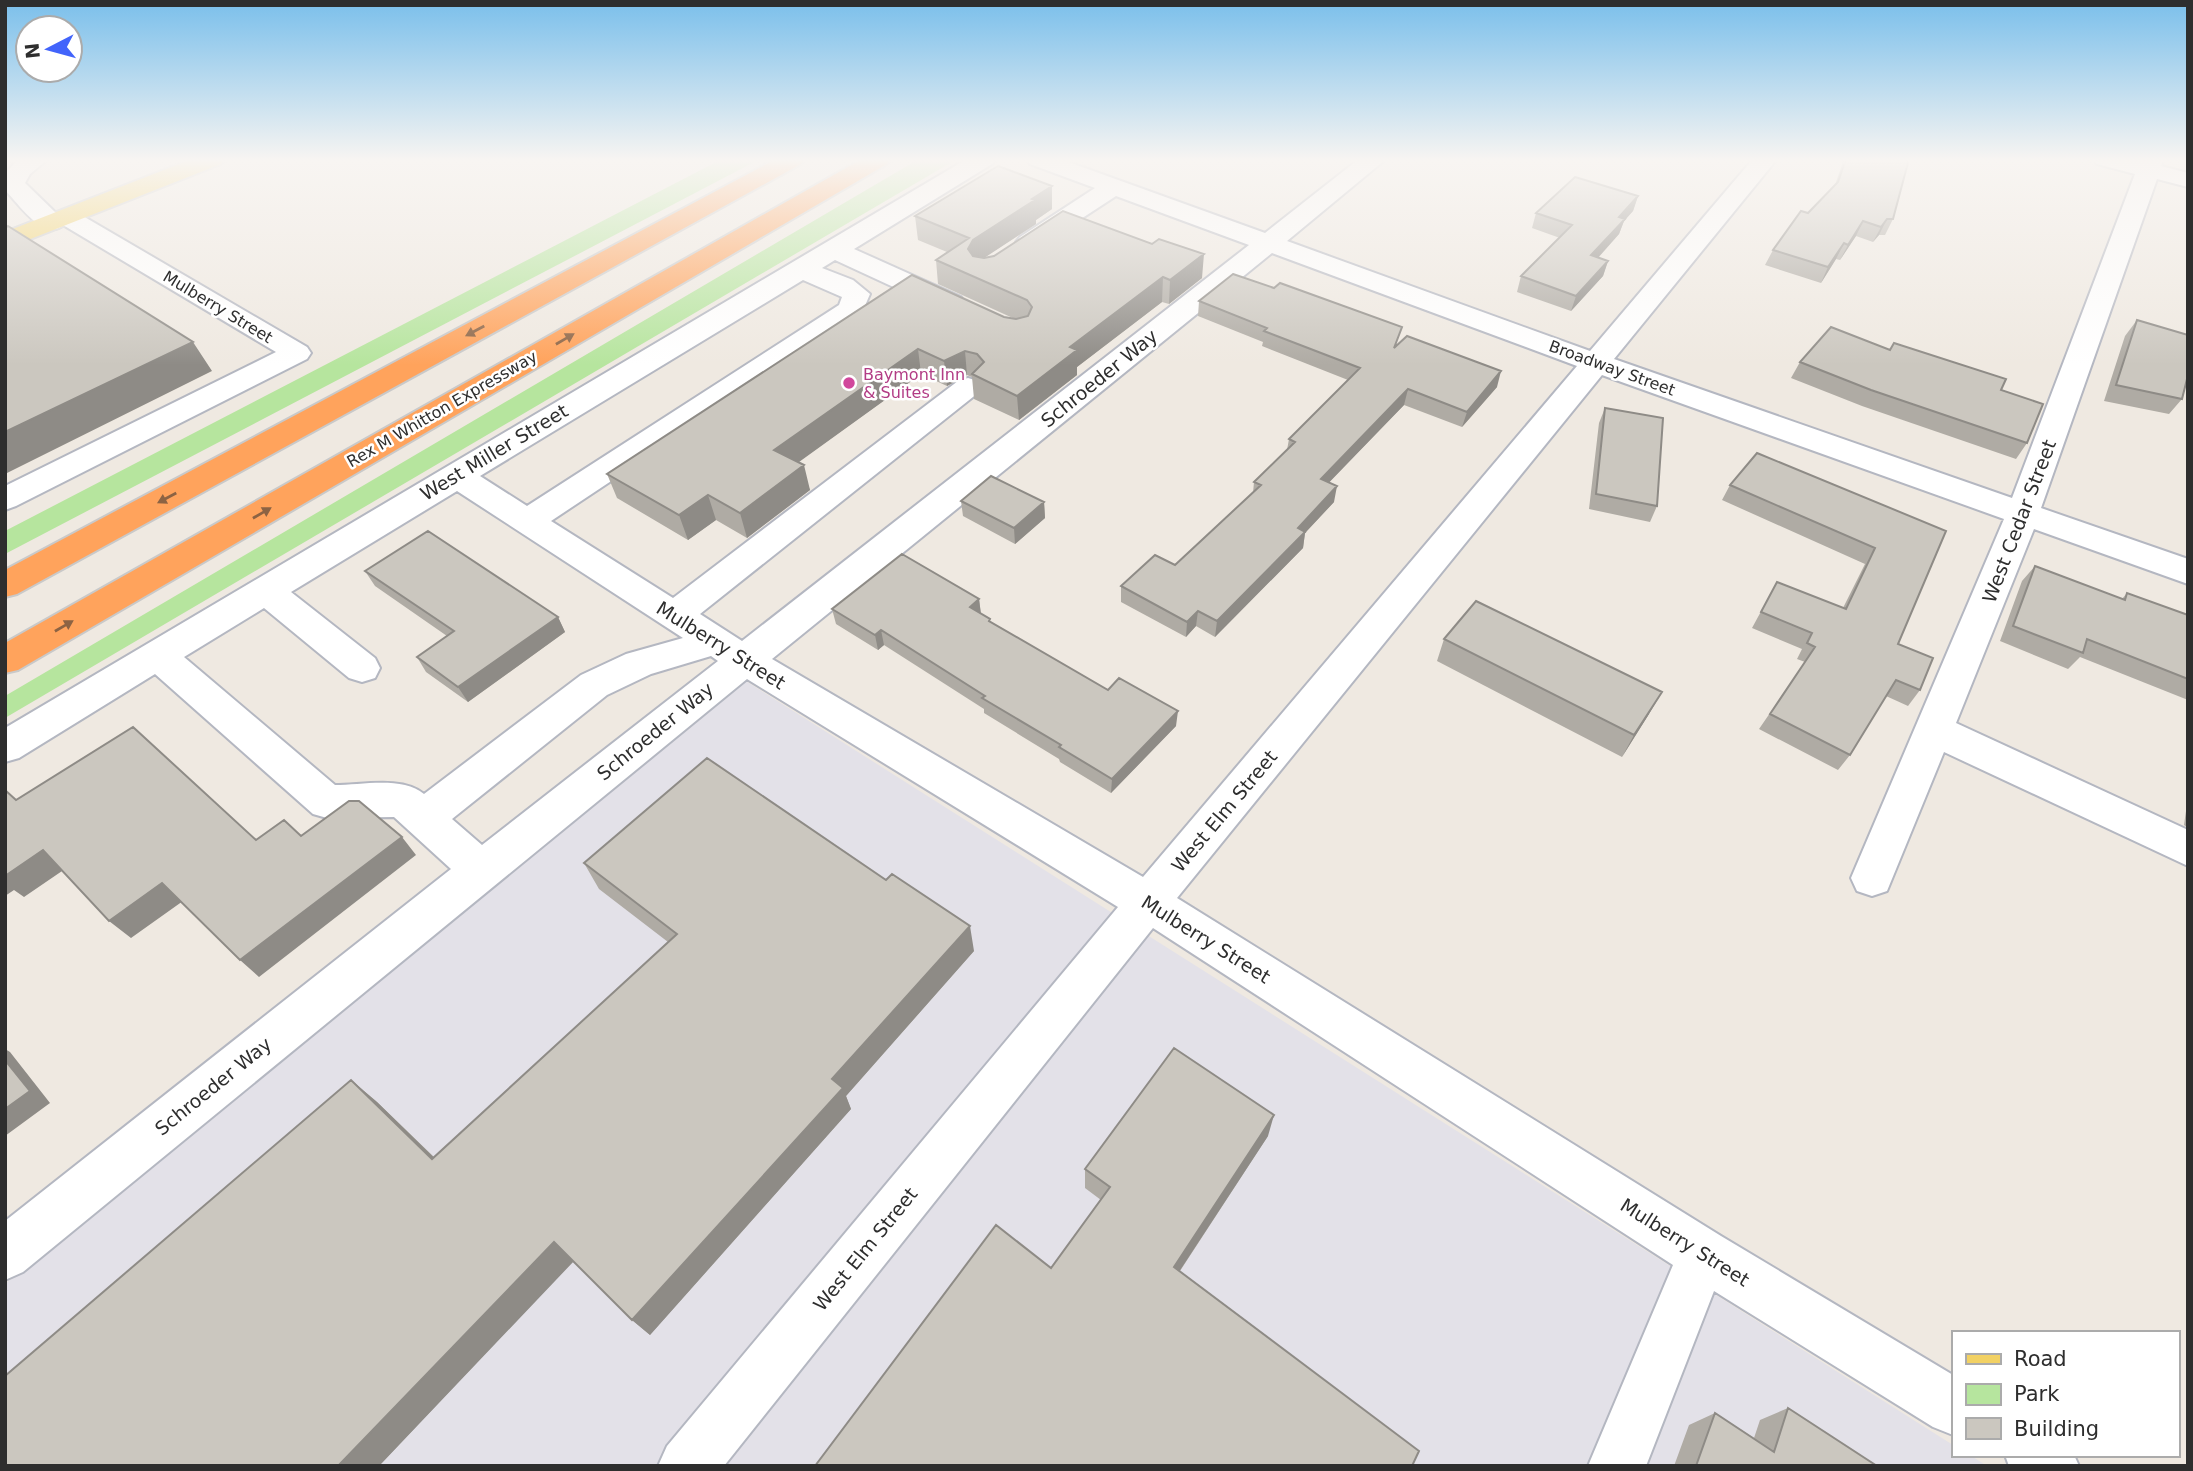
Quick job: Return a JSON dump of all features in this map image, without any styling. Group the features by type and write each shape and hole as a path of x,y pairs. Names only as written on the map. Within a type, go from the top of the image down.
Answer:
{"highway":[{"path":"5,585 666,228"},
{"name":"Rex M Whitton Expressway","path":"5,660 759,228"}],"main road":[{"path":"5,241 40,228"}],"street":[{"name":"Mulberry Street","path":"5,499 297,354 74,228"},
{"name":"West Miller Street","path":"5,747 869,228"},
{"path":"1006,258 1052,228"},
{"name":"Broadway Street","path":"1230,228 1597,363 2188,572"},
{"name":"Schroeder Way","path":"5,1254 481,870 729,651 1288,228"},
{"name":"West Elm Street","path":"687,1466 1708,228"},
{"name":"West Cedar Street","path":"1872,878 2023,512 2127,228"},
{"path":"833,249 969,311"},
{"path":"527,522 852,309 856,294 800,269"},
{"path":"674,616 968,387"},
{"name":"Mulberry Street","path":"455,475 729,651 1149,903 1703,1254 1952,1406"},
{"path":"265,590 362,668"},
{"path":"423,818 594,685 639,664 729,651"},
{"path":"157,655 327,802 403,800 481,870"},
{"path":"1934,730 2188,849"},
{"path":"1617,1466 1703,1254"}],"shaded area":[{"path":"741,678 1952,1444 1952,1457 1973,1457 1987,1466 5,1466 5,1284"}],"green space":[{"path":"590,228 629,228 5,554 5,531"},
{"path":"802,228 840,228 5,718 5,696"}],"building":[{"path":"5,228 11,228 193,342 5,432"},
{"path":"944,228 992,228 973,240 968,249 973,256 984,258 994,256 1037,228 1108,228 1152,244 1159,239 1204,254 1170,280 1163,277 1070,347 1077,350 1017,396 972,374 984,362 977,354 965,351 944,361 918,349 774,450 804,465 740,513 708,495 679,515 607,474 912,275 1004,317 1016,319 1028,316 1032,307 1027,300 936,260 969,238"},
{"path":"1569,228 1617,228 1591,255 1608,261 1576,296 1521,276"},
{"path":"1789,228 1859,228 1848,245 1844,243 1828,267 1773,250"},
{"path":"1233,274 1274,288 1280,283 1402,327 1394,348 1407,336 1501,371 1467,412 1408,389 1321,479 1337,486 1298,528 1305,532 1217,621 1198,611 1187,622 1121,586 1155,555 1175,565 1261,485 1254,482 1295,442 1289,439 1360,368 1264,331 1267,328 1199,301"},
{"path":"2137,320 2188,335 2188,375 2182,399 2116,385"},
{"path":"1831,327 1890,350 1894,343 2006,379 2001,390 2043,404 2027,443 1871,390 1800,362"},
{"path":"1605,408 1663,418 1657,506 1596,494"},
{"path":"1757,453 1946,531 1898,644 1933,658 1920,690 1896,680 1850,755 1770,714 1815,647 1807,643 1812,633 1761,612 1777,582 1846,609 1875,548 1730,485"},
{"path":"991,476 1044,502 1014,528 961,501"},
{"path":"428,531 558,617 458,687 417,657 454,631 365,571"},
{"path":"902,554 979,599 970,607 990,619 989,621 1108,690 1119,678 1178,711 1112,779 982,698 985,696 881,630 875,635 832,609"},
{"path":"2035,566 2125,600 2127,593 2188,615 2188,679 2087,639 2083,653 2013,626"},
{"path":"1476,601 1662,692 1634,735 1444,639"},
{"path":"133,727 256,840 284,820 301,836 349,801 359,801 402,837 240,960 162,883 109,921 43,850 5,876 5,790 16,800"},
{"path":"707,758 886,880 892,874 970,926 832,1079 843,1088 632,1320 554,1242 338,1466 5,1466 5,1376 351,1080 432,1159 677,934 584,863"},
{"path":"1174,1048 1274,1115 1174,1267 1419,1451 1412,1466 815,1466 996,1225 1051,1268 1110,1187 1085,1169"},
{"path":"5,1060 30,1091 5,1109"},
{"path":"1788,1408 1877,1466 1696,1466 1715,1413 1774,1452"}],"place":[{"name":"Baymont Inn & Suites","path":"849,383"}]}
